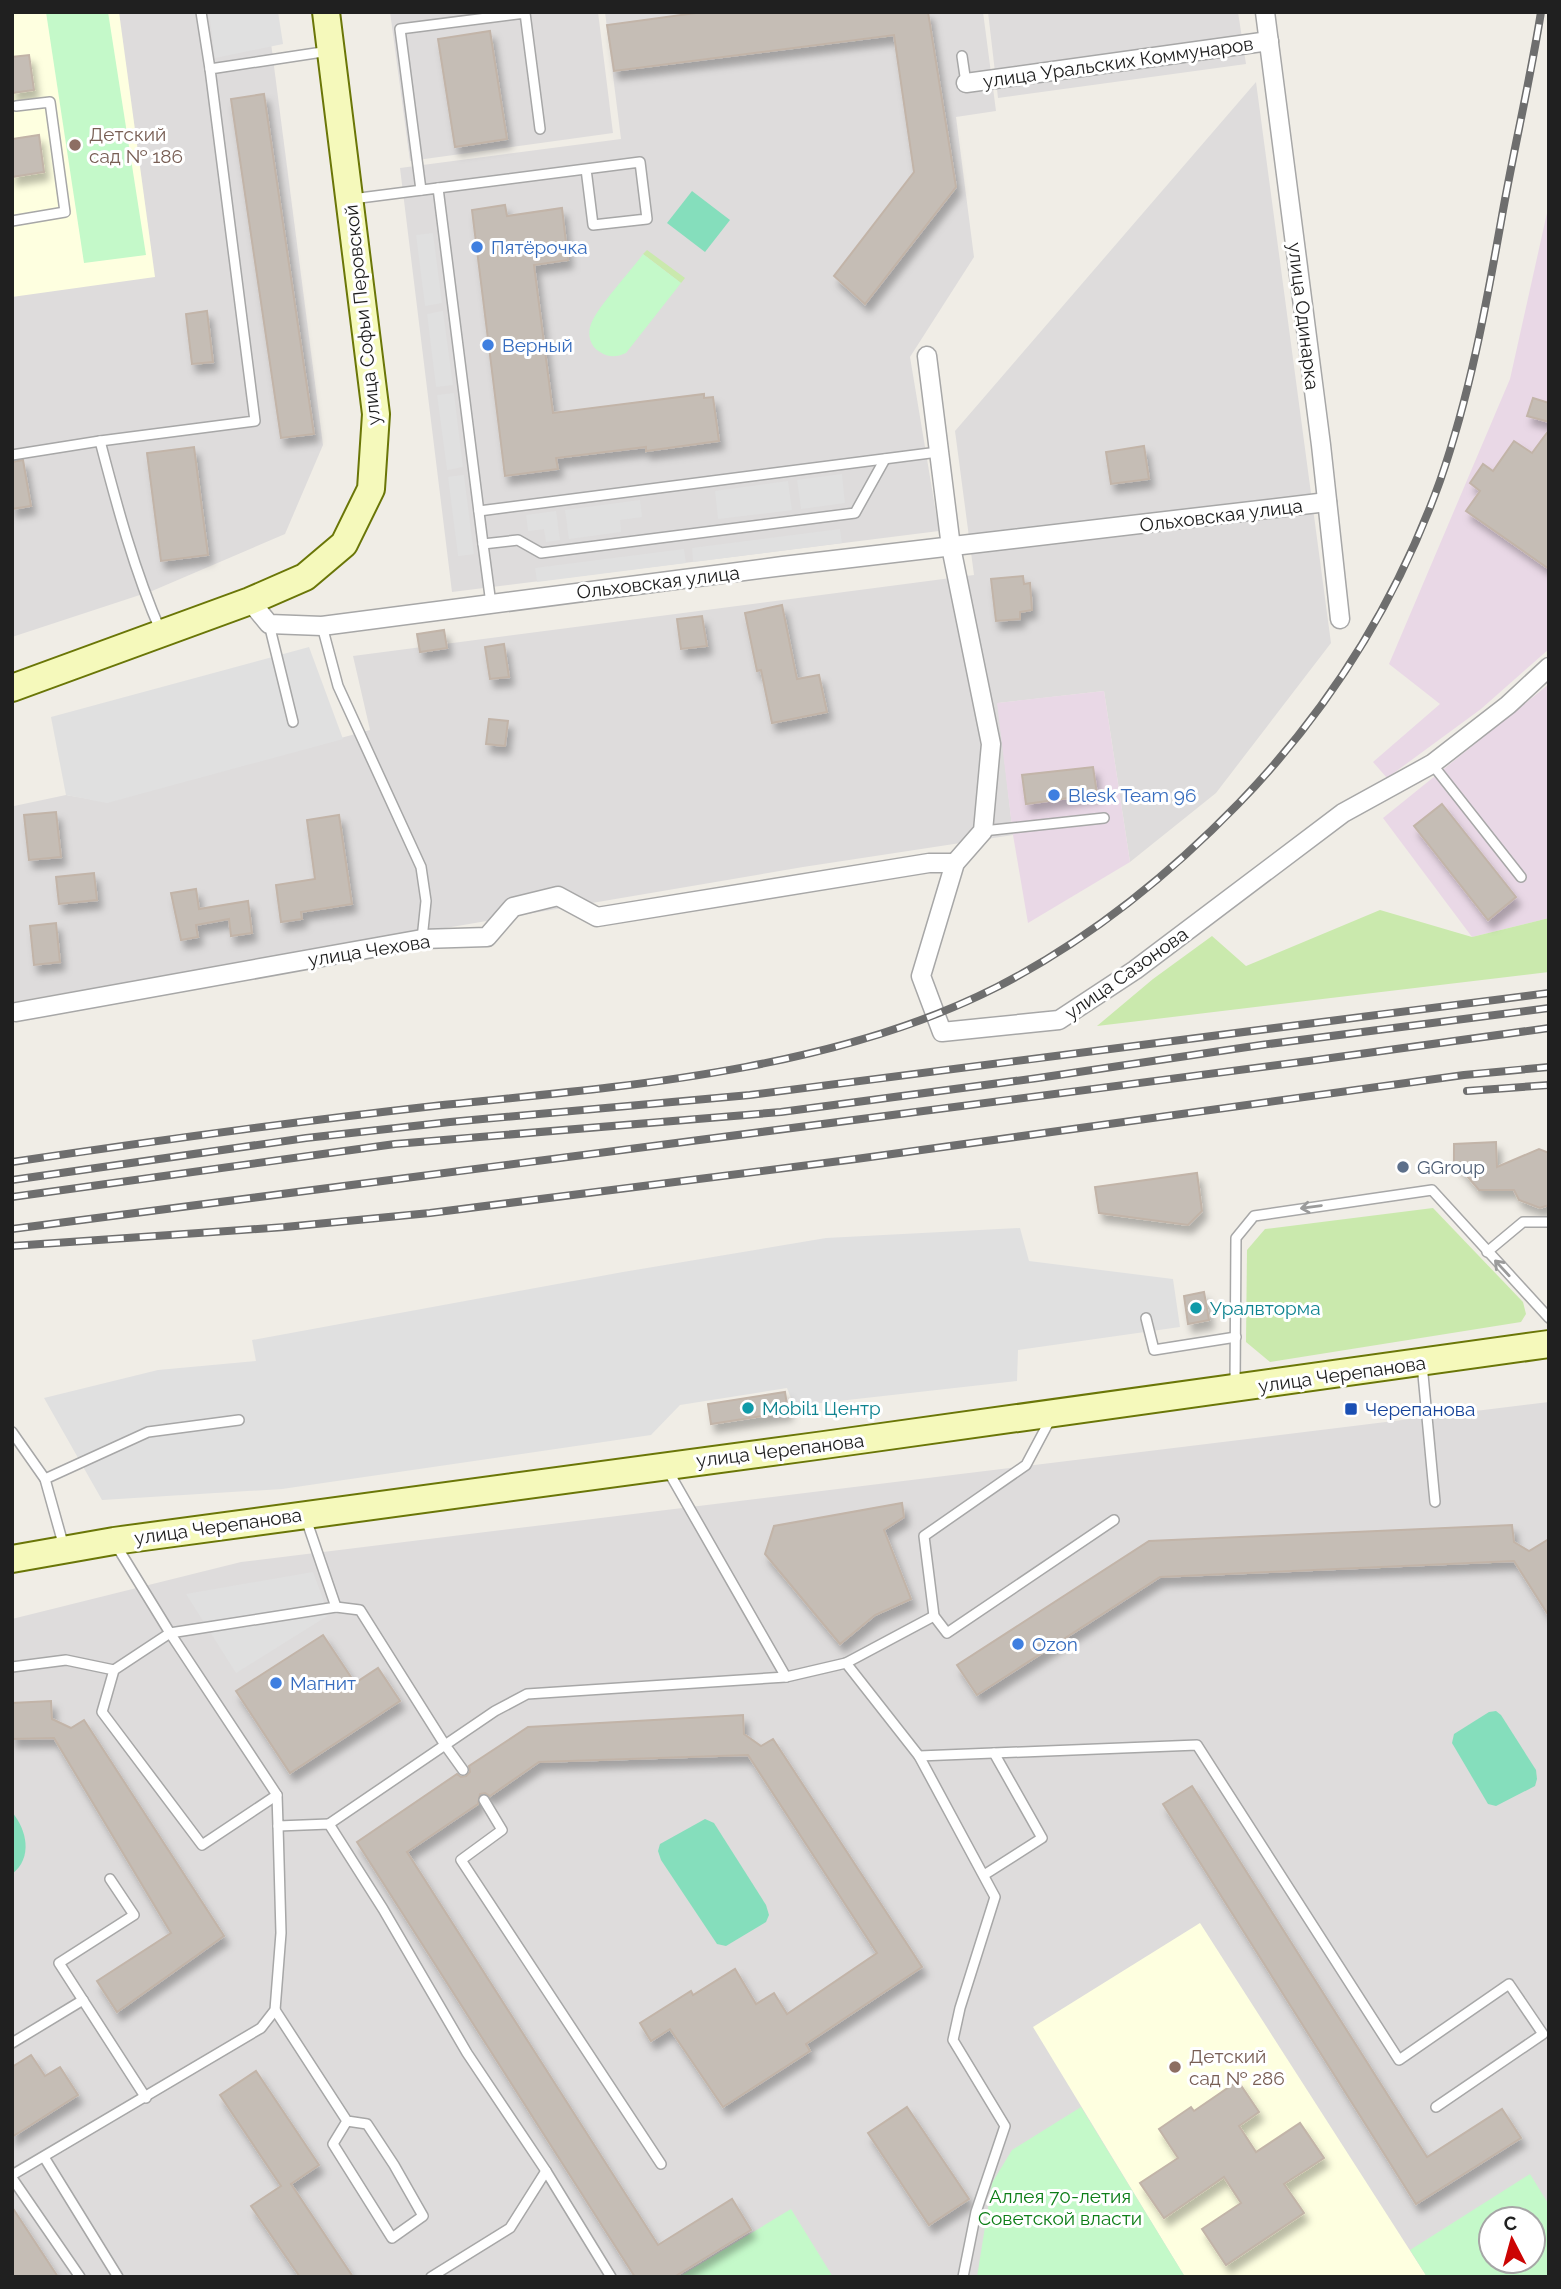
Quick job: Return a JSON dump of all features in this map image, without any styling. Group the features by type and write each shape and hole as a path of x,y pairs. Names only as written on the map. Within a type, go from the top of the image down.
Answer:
{"main road":[{"name":"улица Софьи Перовской","path":"250,601 305,577 344,544 371,489 376,414 326,12"},
{"path":"12,688 250,601"},
{"name":"улица Черепанова","path":"12,1559 114,1541 1549,1344"}],"street":[{"name":"улица Одинарка","path":"1265,12 1340,619"},
{"name":"улица Уральских Коммунаров","path":"966,83 1269,41"},
{"path":"927,356 951,547 990,744 983,831"},
{"name":"Ольховская улица","path":"269,624 322,625 1327,502"},
{"path":"250,601 269,624"},
{"name":"улица Сазонова","path":"983,831 955,863 921,976 942,1032 1059,1020 1135,970 1343,813 1432,764 1508,705 1549,667"},
{"name":"улица Чехова","path":"14,1009 422,939 488,937 513,907 558,896 597,917 929,863 955,863"}],"lane":[{"path":"12,455 255,421 211,69 201,12"},
{"path":"421,190 400,29 525,13 540,129"},
{"path":"211,69 330,50"},
{"path":"962,56 966,83"},
{"path":"12,221 65,212 50,102 16,106"},
{"path":"350,199 640,162 647,219 593,225 586,169"},
{"path":"438,188 491,604"},
{"path":"100,441 121,522 161,632"},
{"path":"479,511 939,452"},
{"path":"483,544 517,540 541,553 855,513 885,459"},
{"path":"269,624 293,722"},
{"path":"322,625 338,686 421,867 426,901 422,939"},
{"path":"1432,764 1521,877"},
{"path":"983,831 1104,818"},
{"path":"1235,1388 1236,1238 1254,1216 1432,1190 1549,1318"},
{"path":"1488,1252 1523,1222 1549,1222"},
{"path":"1146,1318 1154,1350 1236,1337"},
{"path":"1422,1363 1435,1502"},
{"path":"1054,1414 1027,1465 924,1536 934,1616 947,1633 1114,1520"},
{"path":"45,1479 148,1432 239,1420"},
{"path":"12,1432 45,1479 65,1549"},
{"path":"664,1465 786,1677"},
{"path":"304,1515 337,1607"},
{"path":"80,2277 12,2176 261,2028 275,2010 281,1933 277,1795 170,1633 114,1541"},
{"path":"277,1795 202,1845 102,1712 114,1670 170,1633 337,1607 360,1610 463,1770"},
{"path":"278,1826 329,1824 495,1711 527,1694 786,1677 846,1663 934,1616"},
{"path":"12,1667 66,1660 114,1670"},
{"path":"846,1663 919,1756 995,1897 960,2008 953,2040 1005,2126 976,2212 963,2277"},
{"path":"919,1756 1197,1745 1399,2060 1509,1984 1543,2034 1436,2107"},
{"path":"984,1875 1042,1838 995,1753"},
{"path":"484,1800 502,1830 461,1860 661,2164"},
{"path":"329,1824 383,1909 467,2053 546,2171 611,2277"},
{"path":"110,1879 134,1915 59,1963 146,2098"},
{"path":"12,2043 83,2000"},
{"path":"275,2010 347,2121 367,2124 423,2216 392,2238 332,2144 347,2121"},
{"path":"44,2157 118,2277"},
{"path":"430,2277 510,2228 546,2171"}],"shaded area":[{"path":"12,12 267,12 323,445 285,534 152,591 12,637"},
{"name":"Детский сад № 186","path":"12,12 119,12 155,277 12,297"},
{"path":"209,12 278,12 283,44 215,58"},
{"path":"390,12 598,12 613,133 410,161"},
{"path":"605,12 983,12 996,111 956,117 974,257 910,357 939,531 452,592 400,168 621,139"},
{"path":"988,12 1238,12 1246,64 998,98"},
{"path":"1256,82 1331,643 1216,793 1130,862 1104,691 998,703 1013,835 803,867 12,1002 14,806 66,795 107,802 370,730 353,656 974,575 955,431"},
{"path":"1549,204 1549,649 1481,709 1387,778 1373,762 1440,704 1389,664 1510,379"},
{"path":"433,233 442,303 425,306 416,235"},
{"path":"443,311 453,385 436,387 427,314"},
{"path":"454,393 463,467 447,470 437,395"},
{"path":"842,474 845,503 801,509 797,480"},
{"path":"464,475 474,554 458,556 448,477"},
{"path":"788,481 792,510 718,519 715,491"},
{"path":"640,500 642,517 620,520 621,532 569,539 565,510"},
{"path":"556,511 560,540 546,542 544,529 528,531 526,515"},
{"path":"840,529 842,543 693,562 692,548"},
{"path":"684,549 686,563 537,582 535,568"},
{"path":"309,647 343,739 107,803 66,795 51,717"},
{"path":"1549,684 1549,918 1472,937 1383,818"},
{"path":"1104,691 1130,862 1028,923 1013,835 997,703"},
{"path":"1020,1228 1029,1261 1173,1279 1180,1327 1018,1350 1017,1381 794,1406 787,1388 680,1405 651,1435 282,1489 102,1500 44,1398 158,1370 256,1361 252,1340 623,1272 826,1238"},
{"path":"1549,1402 1549,2277 12,2277 12,1619 241,1562"},
{"path":"313,1572 329,1615 236,1673 186,1594"},
{"name":"Детский сад № 286","path":"1200,1923 1427,2277 1185,2277 1033,2027"}],"green space":[{"path":"46,12 108,12 146,255 84,263"},
{"path":"692,191 730,220 705,252 667,223"},
{"path":"647,250 685,278 681,283 643,254"},
{"path":"643,254 681,283 626,353 607,355 592,344 589,336 591,324 607,298"},
{"path":"1380,910 1472,937 1549,918 1549,972 1097,1026 1153,979 1212,936 1246,966"},
{"path":"1433,1208 1523,1302 1526,1314 1521,1322 1270,1362 1246,1342 1247,1250 1265,1229"},
{"path":"1496,1711 1501,1715 1536,1770 1537,1779 1535,1786 1496,1806 1488,1804 1452,1743 1454,1734 1489,1712"},
{"path":"12,1812 21,1827 26,1844 23,1860 12,1874"},
{"path":"705,1819 714,1823 766,1905 769,1915 766,1922 726,1946 717,1944 661,1860 658,1851 660,1844"},
{"name":"Аллея 70-летия Советской власти","path":"1081,2107 1185,2277 977,2277 992,2183 1012,2150"},
{"path":"1530,2174 1549,2205 1549,2277 1427,2277 1410,2250 1477,2208 1477,2275 1547,2275 1547,2205 1481,2205"},
{"path":"791,2209 833,2277 679,2277"}],"building":[{"path":"703,12 928,12 956,187 865,304 834,276 914,172 894,35 614,71 607,25"},
{"path":"490,31 507,139 455,147 438,39"},
{"path":"29,55 34,90 12,93 12,57"},
{"path":"264,94 314,434 281,438 231,99"},
{"path":"39,135 44,172 12,177 12,139"},
{"path":"505,205 507,216 562,208 568,260 534,265 553,413 704,394 704,398 713,397 719,441 646,451 646,447 556,458 558,469 505,476 472,210"},
{"path":"207,311 213,362 192,364 186,314"},
{"path":"1533,398 1549,403 1549,422 1527,416"},
{"path":"1549,430 1549,569 1466,511 1480,491 1470,483 1483,464 1493,471 1514,441 1532,453"},
{"path":"1144,446 1149,479 1111,484 1106,452"},
{"path":"194,447 208,555 161,561 147,453"},
{"path":"23,460 31,506 12,509 12,462"},
{"path":"1023,576 1024,584 1030,583 1032,610 1020,612 1020,619 996,621 991,579"},
{"path":"782,605 797,679 819,675 827,712 772,723 761,670 757,671 745,613"},
{"path":"702,616 707,646 681,649 677,619"},
{"path":"444,630 447,648 420,652 417,634"},
{"path":"504,644 509,677 490,679 485,647"},
{"path":"489,719 508,721 505,746 486,744"},
{"path":"1093,767 1097,794 1026,804 1022,775"},
{"path":"1442,804 1516,897 1488,920 1414,826"},
{"path":"56,812 61,857 29,860 24,815"},
{"path":"339,815 352,904 301,912 302,919 281,922 276,885 315,879 307,820"},
{"path":"94,873 97,900 59,904 56,877"},
{"path":"196,889 199,909 248,901 252,933 231,936 229,919 196,925 198,937 181,940 171,893"},
{"path":"56,923 60,962 34,965 30,926"},
{"path":"1496,1142 1497,1167 1539,1149 1549,1153 1549,1205 1540,1208 1519,1200 1514,1190 1479,1190 1454,1161 1454,1144"},
{"path":"1197,1173 1202,1211 1188,1225 1099,1213 1095,1187"},
{"name":"Уралвторма","path":"1204,1292 1209,1320 1188,1324 1184,1296"},
{"name":"Mobil1 Центр","path":"785,1392 788,1412 711,1424 708,1404"},
{"path":"902,1503 904,1517 884,1530 911,1599 875,1615 840,1644 765,1554 774,1526"},
{"path":"1512,1525 1514,1542 1529,1551 1549,1539 1549,1616 1514,1561 1160,1577 977,1695 957,1665 1149,1541"},
{"path":"323,1635 355,1683 378,1668 400,1701 290,1773 236,1691"},
{"path":"51,1701 52,1719 71,1728 84,1720 224,1936 117,2012 97,1981 171,1933 54,1738 12,1739 12,1703"},
{"path":"743,1715 744,1734 761,1746 773,1739 922,1967 806,2044 810,2051 723,2107 670,2029 651,2041 640,2023 691,1991 693,1995 735,1969 756,2004 774,1993 787,2014 877,1953 748,1755 539,1762 490,1796 480,1794 478,1804 407,1852 658,2245 732,2199 751,2230 674,2277 635,2277 357,1842 457,1774 466,1776 470,1772 469,1766 528,1727"},
{"path":"1192,1786 1427,2157 1502,2109 1521,2138 1416,2204 1163,1804"},
{"path":"31,2055 45,2076 60,2067 78,2095 12,2137 12,2067"},
{"path":"256,2071 319,2165 291,2184 353,2277 300,2277 251,2206 281,2186 220,2095"},
{"path":"1238,2081 1259,2112 1239,2126 1256,2152 1300,2123 1324,2158 1284,2184 1304,2213 1226,2265 1202,2229 1241,2203 1224,2177 1164,2218 1140,2183 1178,2158 1159,2129 1191,2107 1194,2111"},
{"path":"907,2107 969,2199 929,2225 868,2133"},
{"path":"12,2207 58,2277 12,2277"}],"railway":[{"path":"12,1162 328,1119 649,1082 794,1057 864,1039 932,1016 997,987 1064,949 1126,905 1212,830 1302,731 1357,653 1403,570 1440,481 1469,383 1541,12"},
{"path":"12,1180 306,1138 750,1095 1549,993"},
{"path":"12,1197 395,1144 781,1112 1549,1008"},
{"path":"12,1229 1549,1028"},
{"path":"12,1246 285,1227 430,1213 856,1159 1464,1075 1549,1067"},
{"path":"1467,1091 1549,1085"}],"place":[{"name":"Детский сад № 186","path":"75,145"},
{"name":"Пятёрочка","path":"477,247"},
{"name":"Верный","path":"488,345"},
{"name":"Blesk Team 96","path":"1054,795"},
{"name":"GGroup","path":"1403,1167"},
{"name":"Уралвторма","path":"1196,1308"},
{"name":"Mobil1 Центр","path":"748,1408"},
{"name":"Черепанова","path":"1351,1409"},
{"name":"Ozon","path":"1018,1644"},
{"name":"Магнит","path":"276,1683"},
{"name":"Детский сад № 286","path":"1175,2067"}]}
